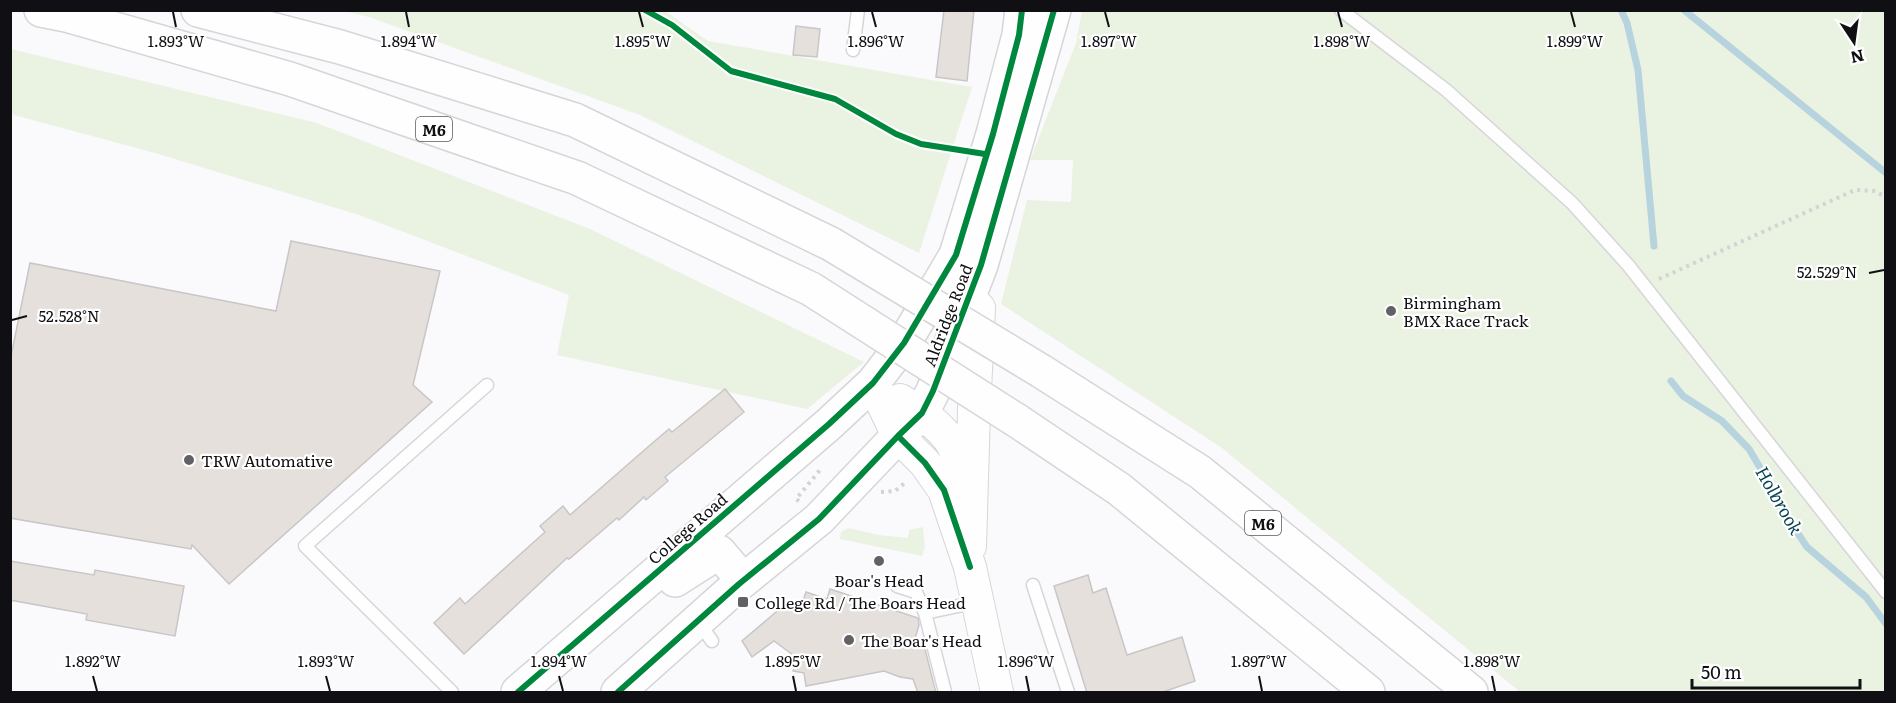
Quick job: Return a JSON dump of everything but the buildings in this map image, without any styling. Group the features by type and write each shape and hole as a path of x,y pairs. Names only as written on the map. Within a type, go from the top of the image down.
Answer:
{"main road":[{"name":"M6","path":"42,10 290,79 577,178 811,289 1119,489 1368,693"},
{"name":"M6","path":"198,10 339,47 575,120 831,244 1041,371 1200,472 1471,693"},
{"name":"Aldridge Road","path":"873,383 904,343 956,255 993,134 1019,35 1022,10"},
{"name":"Aldridge Road","path":"898,436 922,414 981,265 1054,10"},
{"name":"College Road","path":"518,693 773,473 873,383"},
{"path":"618,693 705,632 739,584 819,519 898,436"},
{"path":"552,664 717,552 720,552 736,573 739,584"}],"street":[{"name":"Aldridge Road","path":"970,567 981,265"},
{"name":"Aldridge Road","path":"873,383 922,414 949,438 957,458 971,513"},
{"name":"Aldridge Road","path":"873,383 898,436 931,470 944,490 970,567 997,693"}],"lane":[{"path":"853,50 858,10"},
{"path":"1341,10 1446,90 1572,203 1628,265 1886,592"},
{"path":"452,693 305,546 487,386"},
{"path":"1033,585 1068,693"},
{"path":"897,586 916,592 925,613 945,693"},
{"path":"925,613 978,602"}],"path":[{"path":"1644,286 1855,189 1874,191 1886,197"}],"green space":[{"path":"343,11 665,11 708,41 972,87 919,253 640,115 369,17"},
{"path":"1082,11 1885,11 1885,692 1520,692 1222,448 1001,304 1027,200 1071,202 1073,160 1030,160 1076,43"},
{"path":"11,49 317,123 590,229 864,362 807,409 557,355 569,295 359,215 155,153 14,115 11,112"},
{"path":"923,527 925,547 922,556 840,539 841,532 848,528 879,535 908,538 909,530"}],"waterway":[{"name":"Holbrook","path":"1621,10 1627,23 1638,70 1654,246"},
{"path":"1684,10 1886,173"},
{"name":"Holbrook","path":"1671,381 1683,396 1722,421 1749,449 1783,511 1807,547 1866,597 1886,624"}],"cycle path":[{"path":"645,10 672,25 731,71 835,99 896,134 921,144 985,154"},
{"path":"518,692 829,424 873,383 904,343 956,255 993,134 1019,35 1022,10"},
{"path":"618,692 739,584 819,519 922,413 933,391 981,265 1054,10"},
{"path":"898,436 925,463 944,490 970,567"}],"place":[{"name":"Birmingham BMX Race Track","path":"1391,311"},
{"name":"TRW Automative","path":"189,460"},
{"name":"Boar's Head","path":"879,561"},
{"name":"College Rd / The Boars Head","path":"743,602"},
{"name":"The Boar's Head","path":"849,640"}]}
